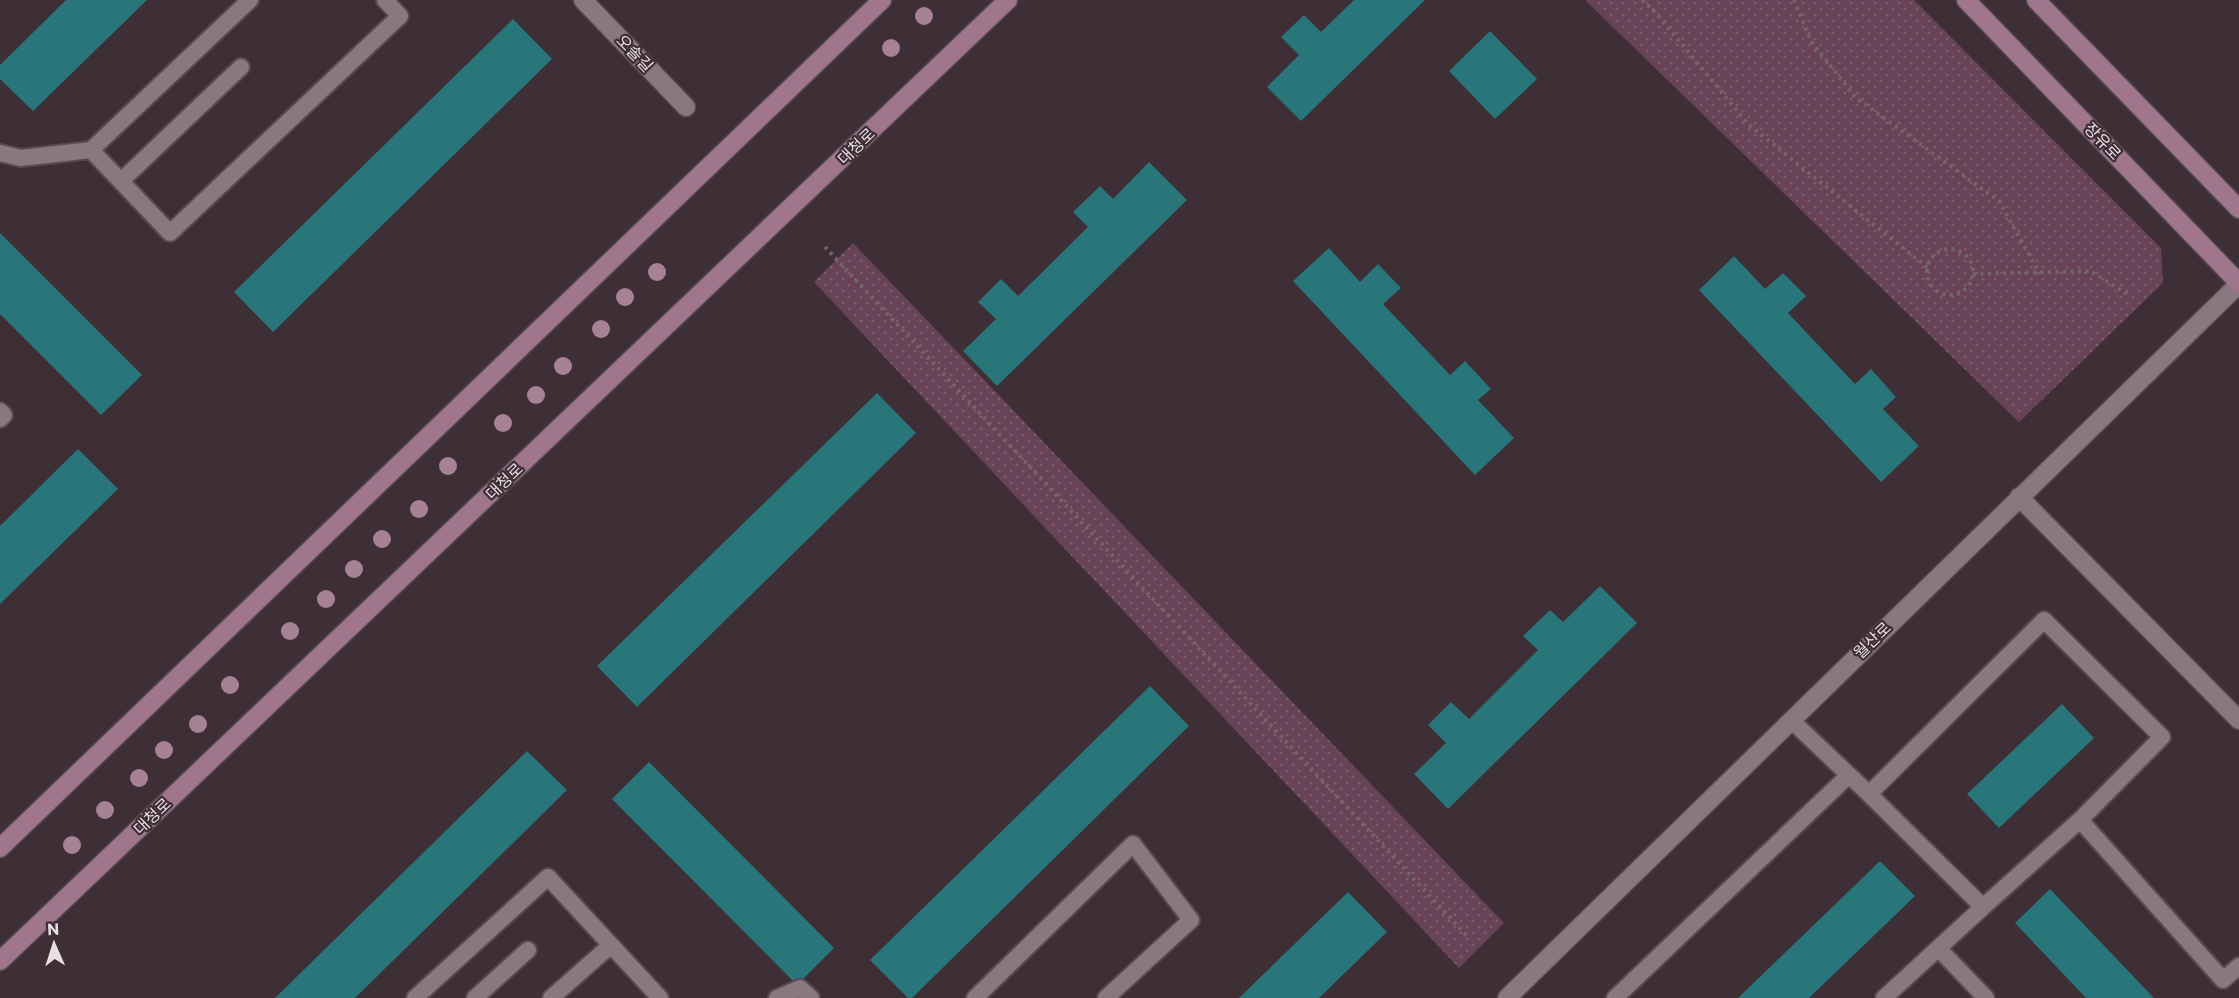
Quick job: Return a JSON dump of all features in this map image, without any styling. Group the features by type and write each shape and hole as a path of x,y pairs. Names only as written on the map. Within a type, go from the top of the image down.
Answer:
{"main road":[{"path":"0,848 882,0"},
{"name":"대청로","path":"0,961 1008,0"},
{"name":"장유로","path":"1966,0 2239,283"},
{"path":"2036,0 2239,209"}],"street":[{"name":"오솔길","path":"583,0 686,107"},
{"name":"월산로","path":"1507,998 2239,283"},
{"path":"2019,497 2239,720"}],"lane":[{"path":"0,153 21,158 91,150 250,0"},
{"path":"91,150 170,233 400,16 385,0"},
{"path":"121,181 241,67"},
{"path":"0,411 4,415 0,419"},
{"path":"1869,794 2044,620 2162,737 2080,820 1884,998"},
{"path":"1791,720 1983,907"},
{"path":"1615,998 1849,775"},
{"path":"2080,820 2223,980 2239,966"},
{"path":"975,998 1133,844 1191,920 1106,998"},
{"path":"415,998 548,877 660,998"},
{"path":"551,998 611,945"},
{"path":"1939,949 1986,998"},
{"path":"475,998 528,950"},
{"path":"777,998 800,988 811,998"}],"path":[{"path":"1642,0 1655,12 1749,125 1928,268"},
{"path":"1794,0 1811,41 1855,97 1999,201 2040,274"},
{"path":"825,247 1468,938"},
{"path":"1950,249 1970,259 1973,274 1967,287 1954,295 1947,295 1934,288 1929,282 1928,268 1935,254 1950,249"},
{"path":"1973,274 2090,271 2129,295"}],"shaded area":[{"path":"1585,0 1914,0 2161,248 2163,283 2019,422"},
{"path":"853,243 1504,923 1459,968 814,282"}],"building":[{"path":"66,0 147,0 33,111 0,79 0,65"},
{"path":"1354,0 1425,0 1301,121 1267,87 1299,55 1281,37 1304,15 1321,32"},
{"path":"513,19 552,59 273,332 234,292"},
{"path":"1490,31 1537,79 1495,119 1449,71"},
{"path":"1149,162 1187,200 997,386 963,351 996,319 978,302 1001,279 1018,296 1088,227 1073,212 1100,186 1113,199"},
{"path":"0,233 142,375 101,415 0,314"},
{"path":"1329,248 1360,282 1378,264 1401,288 1383,304 1450,375 1465,361 1491,389 1478,400 1514,438 1475,475 1293,281"},
{"path":"1734,256 1765,289 1783,273 1806,296 1788,313 1855,384 1871,369 1896,397 1883,409 1919,446 1881,482 1699,290"},
{"path":"877,393 916,433 637,707 597,666"},
{"path":"78,449 118,489 0,604 0,526"},
{"path":"1600,586 1637,623 1448,809 1414,774 1446,743 1428,725 1451,702 1469,719 1538,650 1523,636 1550,610 1563,622"},
{"path":"1150,686 1189,726 912,998 908,998 870,960"},
{"path":"2062,704 2094,738 1999,828 1967,794"},
{"path":"527,751 567,790 355,998 275,998"},
{"path":"649,762 834,948 797,985 612,799"},
{"path":"1880,861 1915,896 1809,998 1738,998"},
{"path":"2050,889 2154,998 2086,998 2015,923"},
{"path":"1348,892 1387,932 1319,998 1239,998"}]}
